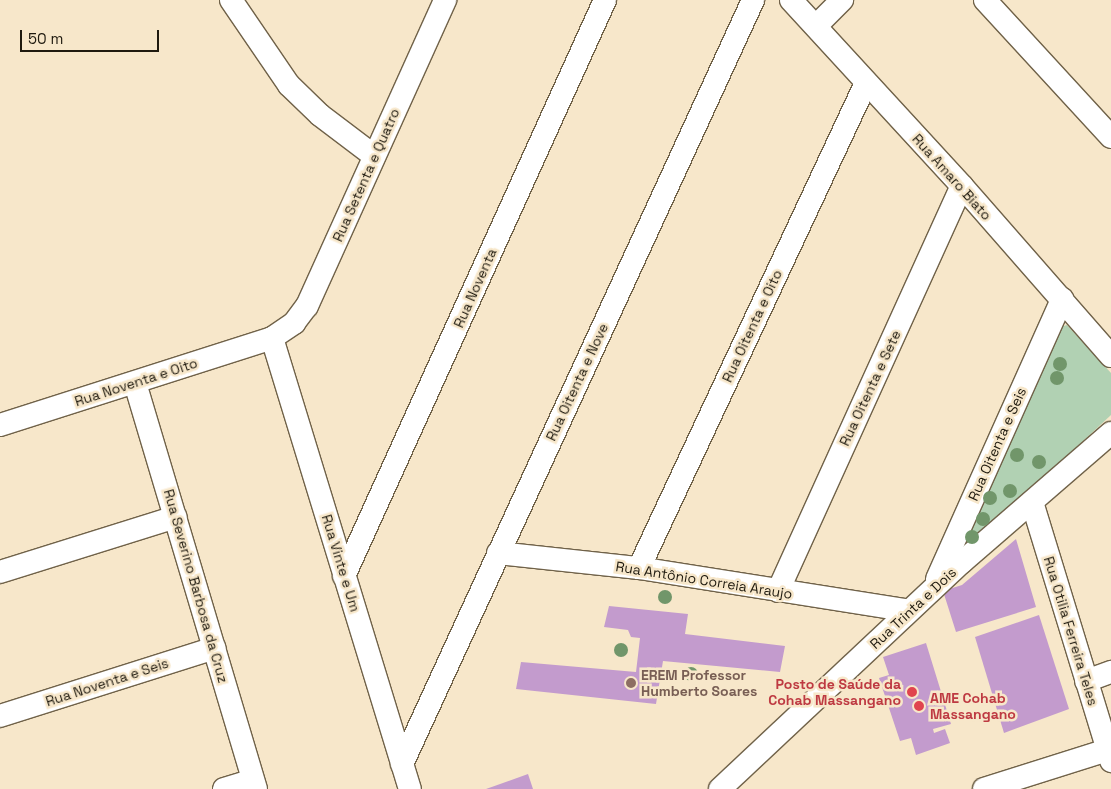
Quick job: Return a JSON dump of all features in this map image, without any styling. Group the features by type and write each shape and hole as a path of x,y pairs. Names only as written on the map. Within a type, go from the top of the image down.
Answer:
{"street":[{"path":"231,0 289,85 320,116 374,156"},
{"name":"Rua Setenta e Quatro","path":"272,338 294,323 307,306 445,0"},
{"name":"Rua Noventa","path":"344,576 606,0"},
{"name":"Rua Oitenta e Nove","path":"402,764 753,0"},
{"name":"Rua Amaro Biato","path":"791,0 962,186 1111,356"},
{"path":"816,26 842,0"},
{"path":"985,0 1111,136"},
{"name":"Rua Oitenta e Oito","path":"639,568 866,83"},
{"name":"Rua Oitenta e Sete","path":"778,591 962,186"},
{"name":"Rua Oitenta e Seis","path":"933,590 1062,299"},
{"name":"Rua Vinte e Um","path":"272,338 410,789"},
{"name":"Rua Noventa e Oito","path":"0,425 272,338"},
{"name":"Rua Severino Barbosa da Cruz","path":"135,383 255,784"},
{"name":"Rua Trinta e Dois","path":"720,789 909,611 1111,433"},
{"name":"Rua Otilia Ferreira Teles","path":"1032,502 1109,756"},
{"path":"0,572 176,517"},
{"name":"Rua Antônio Correia Araujo","path":"498,553 639,568 909,611"},
{"name":"Rua Noventa e Seis","path":"0,716 214,648"},
{"path":"1086,680 1111,672"},
{"path":"984,789 1109,756"},
{"path":"224,789 255,784"}],"green space":[{"path":"1067,325 1111,373 1111,415 966,550 961,549 1060,327"}],"building":[{"path":"1016,539 1036,607 956,632 943,591 962,585"},
{"path":"609,606 688,614 685,634 785,646 780,672 663,661 656,704 516,689 521,662 636,672 640,638 631,637 628,630 604,627"},
{"path":"1039,615 1069,709 1004,733 975,637"},
{"name":"Posto de Saúde da Cohab Massangano","path":"926,643 951,724 933,729 934,733 945,729 950,743 916,755 911,738 900,741 879,678 889,675 883,657"},
{"path":"528,774 533,789 486,789"}],"place":[{"name":"EREM Professor Humberto Soares","path":"631,683"},
{"name":"Posto de Saúde da Cohab Massangano","path":"912,692"},
{"name":"AME Cohab Massangano","path":"919,706"}]}
